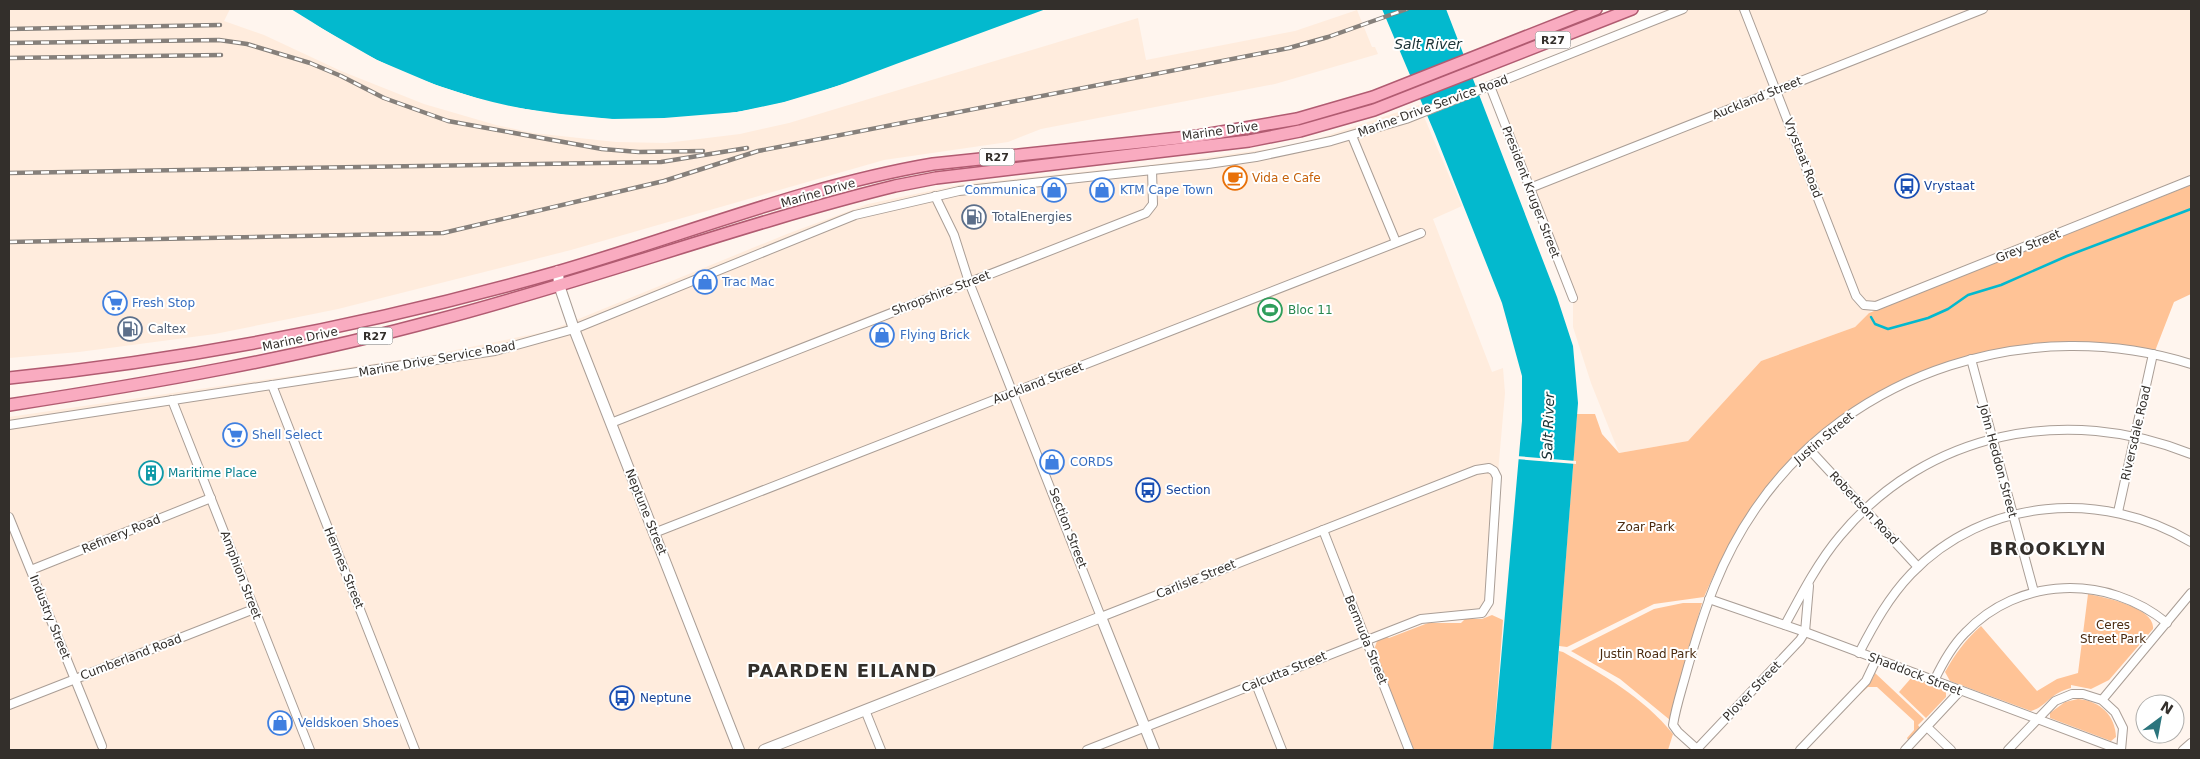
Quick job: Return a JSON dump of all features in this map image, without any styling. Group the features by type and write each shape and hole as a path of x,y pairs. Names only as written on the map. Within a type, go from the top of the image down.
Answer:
{"main road":[{"name":"Marine Drive","path":"9,378 186,354 278,338 449,301 558,272 798,197 890,172 934,164 1198,136 1297,119 1396,88 1596,9"},
{"name":"Marine Drive","path":"9,405 286,356 438,320 847,198 895,186 936,178 1249,142 1300,132 1397,102 1632,9"}],"street":[{"name":"Marine Drive Service Road","path":"9,425 495,351 574,329 855,216 959,191 1256,157 1352,136 1406,119 1683,9"},
{"name":"Vrystaat Road","path":"1744,9 1856,296 1864,305"},
{"name":"Auckland Street","path":"1530,188 1983,9"},
{"name":"President Kruger Street","path":"1490,86 1573,298"},
{"path":"1352,136 1396,242"},
{"name":"Shropshire Street","path":"611,423 1146,213 1153,204 1152,170"},
{"name":"Grey Street","path":"1864,305 1876,306 2191,180"},
{"name":"Section Street","path":"935,196 954,235 969,282 1154,750"},
{"name":"Auckland Street","path":"654,533 1421,233"},
{"name":"Neptune Street","path":"558,272 560,285 574,329 739,750"},
{"name":"Justin Street","path":"1698,750 1673,725 1703,611 1731,548 1756,508 1787,470 1828,431 1864,406 1924,375 1948,365 2015,349 2049,346 2109,347 2153,354 2191,364"},
{"name":"Riversdale Road","path":"2118,512 2153,354"},
{"name":"John Heddon Street","path":"1971,359 2034,592"},
{"name":"Hermes Street","path":"272,385 415,750"},
{"name":"Amphion Street","path":"172,400 310,750"},
{"path":"1784,626 1798,599 1830,549 1865,510 1893,486 1924,466 1957,451 1992,439 2027,432 2063,429 2100,430 2136,436 2191,454"},
{"name":"Robertson Road","path":"1809,449 1918,567"},
{"name":"Carlisle Street","path":"764,750 1486,467 1492,469 1496,474 1498,482 1489,602 1484,612"},
{"name":"Refinery Road","path":"31,570 211,498"},
{"path":"1859,653 1885,607 1918,567 1960,538 1988,524 2036,511 2069,508 2118,512 2149,521 2191,542"},
{"name":"Industry Street","path":"9,517 102,746"},
{"name":"Bermuda Street","path":"1323,530 1409,750"},
{"path":"1805,632 1809,584"},
{"path":"1934,681 1948,653 1974,624 1997,608 2034,592 2071,588 2107,592 2139,604 2167,622"},
{"path":"2102,700 2191,593"},
{"name":"Shaddock Street","path":"1709,599 1805,632 2120,750"},
{"name":"Cumberland Road","path":"9,705 254,609"},
{"name":"Calcutta Street","path":"1087,750 1428,617 1477,615 1484,612"},
{"name":"Plover Street","path":"1698,750 1794,648 1805,632"},
{"path":"1800,750 1866,681 1876,660"},
{"path":"1256,684 1282,750"},
{"path":"1905,750 1960,691"},
{"path":"2008,750 2055,701 2063,696 2083,694 2102,700 2115,712 2123,728 2120,750"},
{"path":"865,710 881,750"},
{"path":"1927,727 1951,750"},
{"path":"2183,750 2191,743"}],"shaded area":[{"path":"9,9 230,9 224,21 264,35 341,71 424,104 496,125 533,133 616,142 666,143 740,134 789,123 1138,18 1146,60 1295,31 1357,10 1372,47 1375,47 1378,54 1275,84 1041,129 1008,142 884,160 571,250 338,309 215,334 79,352 9,358"},
{"path":"1683,9 2191,9 2191,180 1876,306 1855,327 1761,361 1688,441 1619,453 1591,383 1573,327 1573,298 1490,86"},
{"path":"1419,105 1462,206 1433,219 1492,372 1503,368 1505,393 1486,609 1427,616 1365,640 1409,750 9,750 9,417 426,356 549,331 787,234 868,204 963,184 1150,165 1299,145"}],"green space":[{"name":"Zoar Park","path":"2191,185 2191,294 2174,302 2155,351 2101,344 2047,343 1994,350 1942,364 1893,384 1847,411 1805,445 1768,486 1732,540 1704,597 1654,604 1567,647 1559,646 1577,414 1595,414 1602,434 1619,453 1688,441 1761,361 1855,327 1869,313"},
{"name":"Ceres Street Park","path":"2088,594 2138,609 2152,622 2153,629 2109,680 2091,689 2071,685 2071,688 2058,693 2031,711 1950,681 1945,672 1961,647 1981,626 2037,691 2057,679 2078,673"},
{"name":"Justin Road Park","path":"1683,603 1702,603 1670,720 1620,679 1571,651 1654,609"},
{"path":"1492,615 1503,620 1493,750 1414,750 1374,650 1377,641 1385,636 1389,638 1428,623 1461,623 1465,619 1482,619"},
{"path":"1559,651 1607,678 1649,709 1673,734 1668,750 1551,750"},
{"path":"1875,673 1924,719 1918,725 1920,728 1908,740 1907,738 1914,730 1914,721 1877,687 1868,687 1858,696"},
{"path":"1912,677 1946,689 1946,697 1926,718 1899,692"},
{"path":"2078,699 2086,700 2105,710 2113,722 2116,737 2111,741 2050,718 2050,713 2065,702"}],"water":[{"path":"291,9 1046,9 840,85 782,103 731,113 680,118 628,120 524,109 473,97 424,81 377,60"},
{"name":"Salt River","path":"1382,9 1446,9 1557,297 1573,346 1578,403 1551,750 1493,750 1522,421 1522,376 1502,303 1435,134"}],"pier":[{"path":"288,9 377,60 436,85 498,105 561,114 612,119 664,118 737,112 784,102 874,75 785,105 737,115 665,120 612,121 561,116 498,107 435,87 375,62"},
{"path":"1516,456 1576,461 1576,464 1516,459"}],"waterway":[{"path":"1871,317 1875,324 1888,329 1928,318 1948,309 1968,295 2001,285 2067,256 2191,209"}],"railway":[{"path":"9,242 443,233 664,181 758,151 1289,48 1328,37 1407,9"},
{"path":"9,29 220,25"},
{"path":"9,43 219,40 247,44 310,63 341,76 384,98 448,121 602,149 639,152 703,151"},
{"path":"9,58 221,55"},
{"path":"9,173 661,162 747,148"}],"place":[{"name":"Vida e Cafe","path":"1235,178"},
{"name":"Vrystaat","path":"1907,186"},
{"name":"Communica","path":"1054,190"},
{"name":"KTM Cape Town","path":"1102,190"},
{"name":"TotalEnergies","path":"974,217"},
{"name":"Trac Mac","path":"705,282"},
{"name":"Fresh Stop","path":"115,303"},
{"name":"Bloc 11","path":"1270,310"},
{"name":"Caltex","path":"130,329"},
{"name":"Flying Brick","path":"882,335"},
{"name":"Shell Select","path":"235,435"},
{"name":"CORDS","path":"1052,462"},
{"name":"Maritime Place","path":"151,473"},
{"name":"Section","path":"1148,490"},
{"name":"Neptune","path":"622,698"},
{"name":"Veldskoen Shoes","path":"280,723"}],"district":[{"name":"BROOKLYN","path":"2048,548"},
{"name":"PAARDEN EILAND","path":"842,670"}]}
